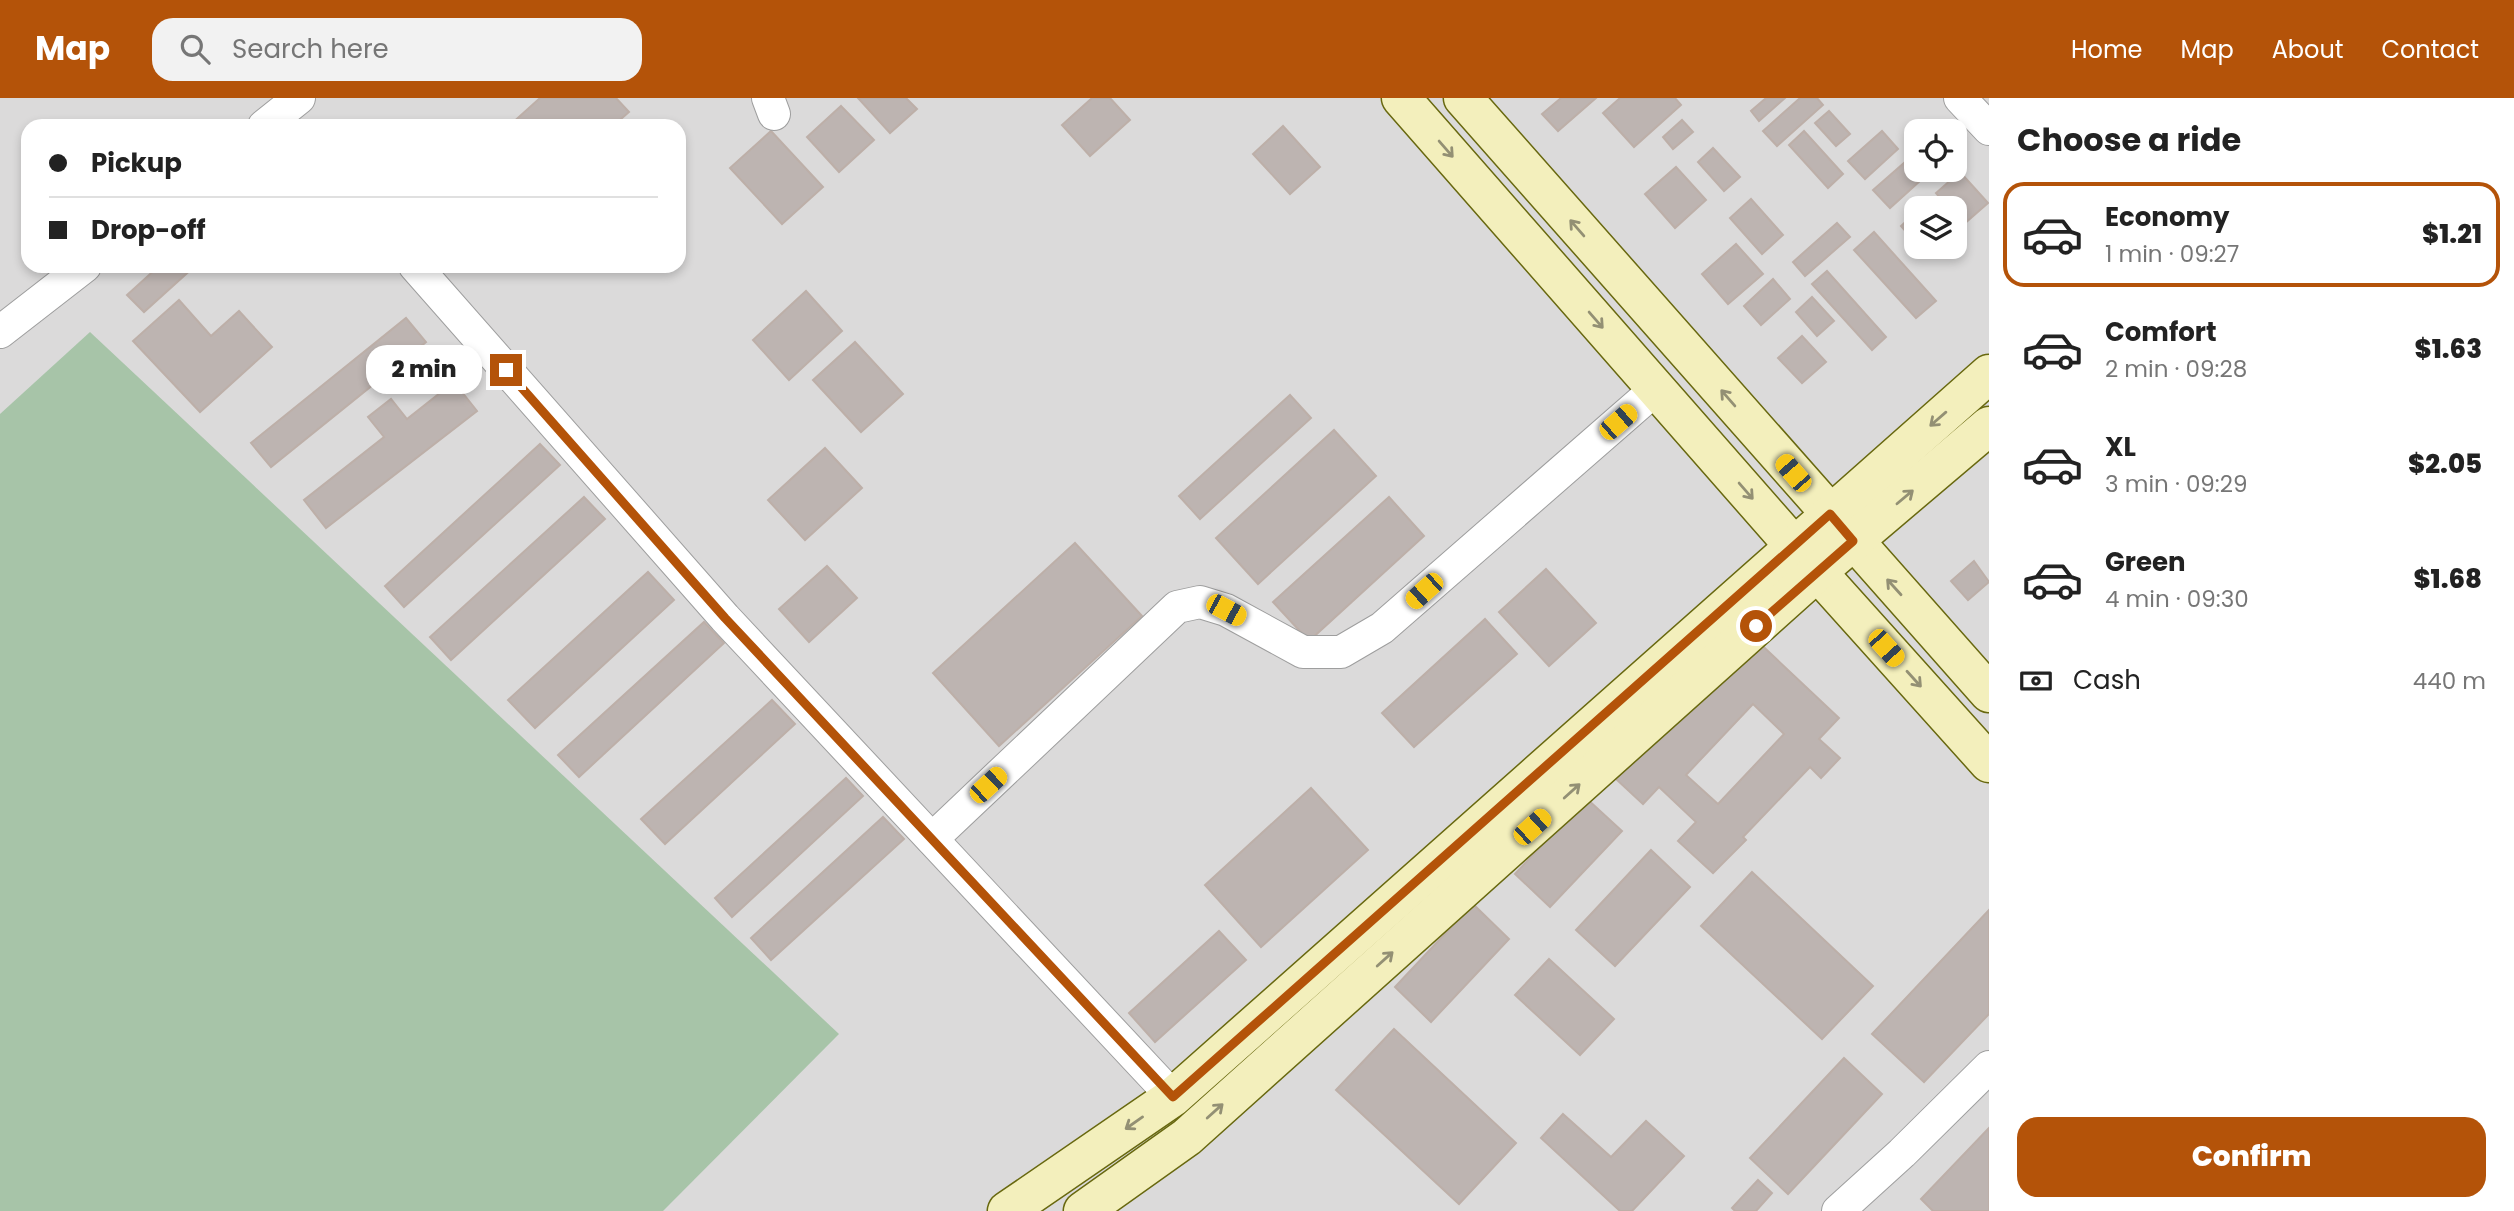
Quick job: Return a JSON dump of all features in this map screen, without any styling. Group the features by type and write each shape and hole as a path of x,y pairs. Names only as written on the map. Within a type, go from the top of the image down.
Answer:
{"street":[{"path":"1401,98 1805,559 1989,763"},
{"path":"1463,98 1989,693"},
{"path":"1960,98 1989,129"},
{"path":"0,332 76,273"},
{"path":"421,273 725,618 1173,1097"},
{"path":"1007,1211 1173,1097 1805,559 1841,528 1989,374"},
{"path":"932,839 1177,607 1200,603 1226,610 1303,652 1341,652 1382,628 1656,389"},
{"path":"1841,528 1989,426"},
{"path":"1083,1211 1187,1137 1805,559"},
{"path":"1838,1211 1902,1153 1989,1067"}],"shaded area":[{"path":"0,98 1989,98 1989,1211 0,1211"}],"green space":[{"path":"90,332 839,1034 663,1211 0,1211 0,414"}],"building":[{"path":"540,98 616,98 629,112 621,119 517,119"},
{"path":"858,98 906,98 917,109 890,133"},
{"path":"1092,98 1110,98 1130,120 1090,156 1062,125"},
{"path":"1561,98 1596,98 1558,131 1542,114"},
{"path":"1620,98 1675,98 1681,105 1634,147 1603,113"},
{"path":"1766,98 1785,98 1759,121 1751,111"},
{"path":"1800,98 1817,98 1823,105 1777,146 1763,131"},
{"path":"841,106 874,140 839,172 807,137"},
{"path":"1829,111 1850,134 1836,146 1815,123"},
{"path":"1682,120 1693,132 1673,149 1663,137"},
{"path":"1283,126 1320,167 1290,194 1253,154"},
{"path":"771,131 823,187 782,224 730,168"},
{"path":"1804,131 1843,174 1828,188 1789,145"},
{"path":"1882,131 1898,149 1865,179 1848,161"},
{"path":"1713,148 1740,177 1724,191 1698,162"},
{"path":"1904,163 1904,182 1919,182 1890,208 1873,190"},
{"path":"1676,167 1706,200 1675,228 1645,194"},
{"path":"1967,180 1988,203 1967,221 1967,196 1939,196 1936,193 1949,182 1967,182"},
{"path":"1751,199 1783,235 1762,254 1730,218"},
{"path":"1837,223 1850,237 1805,276 1793,262"},
{"path":"1874,232 1936,301 1916,318 1854,250"},
{"path":"1736,244 1763,274 1728,304 1702,274"},
{"path":"1827,271 1886,337 1872,350 1812,284"},
{"path":"151,273 187,273 144,312 127,295"},
{"path":"1773,279 1790,299 1761,325 1744,306"},
{"path":"806,291 842,331 789,380 753,340"},
{"path":"1812,297 1834,321 1817,336 1796,312"},
{"path":"179,300 211,336 239,311 272,347 200,412 133,341"},
{"path":"406,318 426,342 271,467 251,443"},
{"path":"1802,336 1826,362 1802,383 1778,358"},
{"path":"855,342 903,394 861,432 813,380"},
{"path":"454,382 477,411 326,528 304,500 384,437 368,417 391,399 407,419"},
{"path":"1290,395 1311,418 1200,519 1179,496"},
{"path":"1334,430 1376,476 1258,584 1216,538"},
{"path":"540,444 560,465 404,607 385,586"},
{"path":"825,448 862,488 805,540 768,500"},
{"path":"584,497 605,519 451,660 430,637"},
{"path":"1389,497 1424,536 1309,641 1273,602"},
{"path":"1075,543 1142,616 999,746 933,673"},
{"path":"1974,561 1989,582 1968,600 1951,581"},
{"path":"827,566 857,598 809,642 779,609"},
{"path":"1546,569 1596,623 1549,666 1499,612"},
{"path":"648,572 674,600 535,728 508,700"},
{"path":"1485,619 1517,654 1414,747 1382,713"},
{"path":"704,622 724,643 579,777 558,755"},
{"path":"1752,636 1839,718 1819,739 1840,758 1821,778 1810,767 1743,837 1746,840 1713,873 1678,841 1696,822 1659,787 1643,804 1616,779","holes":["1753,704 1784,734 1718,804 1686,775"]},
{"path":"772,700 795,724 665,844 641,819"},
{"path":"846,778 863,796 732,917 715,898"},
{"path":"1311,788 1368,850 1261,947 1205,885"},
{"path":"1586,798 1622,831 1550,907 1515,874"},
{"path":"883,817 904,839 771,960 751,938"},
{"path":"1651,850 1690,887 1615,966 1576,930"},
{"path":"1752,872 1873,986 1822,1039 1701,926"},
{"path":"1473,904 1509,939 1431,1022 1395,987"},
{"path":"1989,910 1989,1014 1924,1082 1872,1034"},
{"path":"1219,931 1246,960 1155,1042 1129,1013"},
{"path":"1549,959 1614,1019 1580,1055 1515,995"},
{"path":"1394,1029 1516,1143 1459,1204 1336,1090"},
{"path":"1844,1058 1882,1094 1788,1194 1750,1158"},
{"path":"1563,1114 1611,1157 1646,1121 1684,1156 1632,1211 1620,1211 1541,1138"},
{"path":"1989,1128 1989,1211 1933,1211 1921,1199"},
{"path":"1758,1180 1772,1193 1756,1211 1735,1211 1732,1208"}],"route":[{"path":"506,370 725,618 1173,1097 1830,514 1853,541 1756,626"}]}
